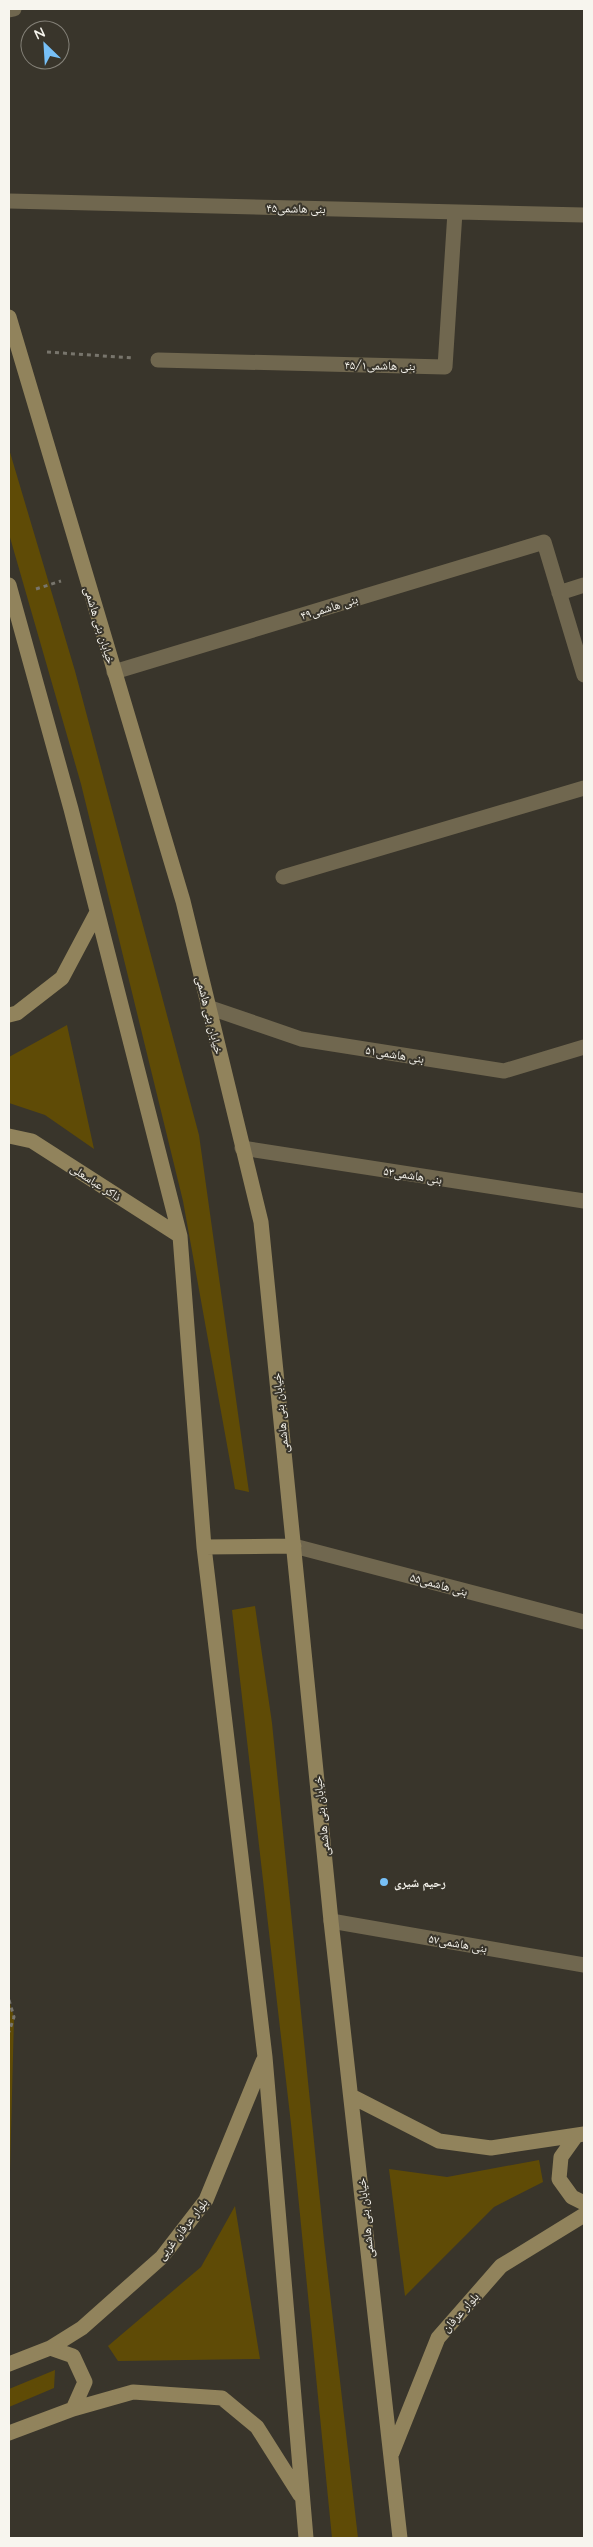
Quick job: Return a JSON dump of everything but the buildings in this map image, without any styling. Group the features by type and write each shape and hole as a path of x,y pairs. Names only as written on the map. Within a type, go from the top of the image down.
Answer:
{"main road":[{"name":"خیابان بنی هاشمی","path":"9,316 183,901 261,1222 331,1921 400,2538"},
{"path":"10,591 71,809 96,914 180,1236 204,1547 265,2057 306,2538"},
{"path":"9,1015 17,1013 62,978 96,914"},
{"name":"ذاکر عباسعلی","path":"9,1136 32,1141 180,1236"},
{"path":"204,1547 294,1546"},
{"name":"بلوار عرفان غربی","path":"9,2364 50,2348 82,2328 162,2257 206,2200 265,2057"},
{"path":"351,2096 439,2142 491,2148 580,2135"},
{"path":"580,2135 561,2156 559,2179 572,2197 584,2203"},
{"name":"بلوار عرفان","path":"392,2454 438,2338 501,2266 584,2215"},
{"path":"50,2348 73,2356 85,2382 73,2409"},
{"path":"9,2433 73,2409 133,2392 222,2398 257,2428 302,2498"}],"street":[{"path":"9,10 14,9"},
{"name":"بنی هاشمی۴۵","path":"9,201 584,215"},
{"name":"۴۵/۱بنی هاشمی","path":"158,360 445,367 455,212"},
{"name":"بنی هاشمی۴۹","path":"114,672 544,542 559,593"},
{"path":"584,586 559,593 584,675"},
{"path":"282,877 584,788"},
{"name":"بنی هاشمی۵۱","path":"208,1007 301,1039 504,1072 584,1047"},
{"name":"بنی هاشمی۵۳","path":"242,1148 584,1201"},
{"name":"بنی هاشمی۵۵","path":"294,1546 584,1622"},
{"name":"بنی هاشمی۵۷","path":"331,1921 584,1965"}],"path":[{"path":"19,351 158,360"},
{"path":"10,591 85,574"},
{"path":"9,2000 14,2017 9,2032"},
{"path":"9,2019 14,2017"}],"shaded area":[{"path":"9,449 75,671 199,1135 249,1492 235,1489 183,1201 81,784 9,534"},
{"path":"67,1025 94,1149 45,1115 9,1103 9,1057"},
{"path":"255,1606 272,1723 324,2241 358,2538 332,2538 291,2124 232,1610"},
{"path":"9,2000 14,2017 9,2210"},
{"path":"539,2160 543,2182 494,2207 405,2296 389,2169 447,2177"},
{"path":"235,2206 260,2359 118,2361 108,2346 201,2267"},
{"path":"55,2370 54,2388 9,2407 9,2389"}],"place":[{"name":"رحیم شیری","path":"384,1882"}]}
